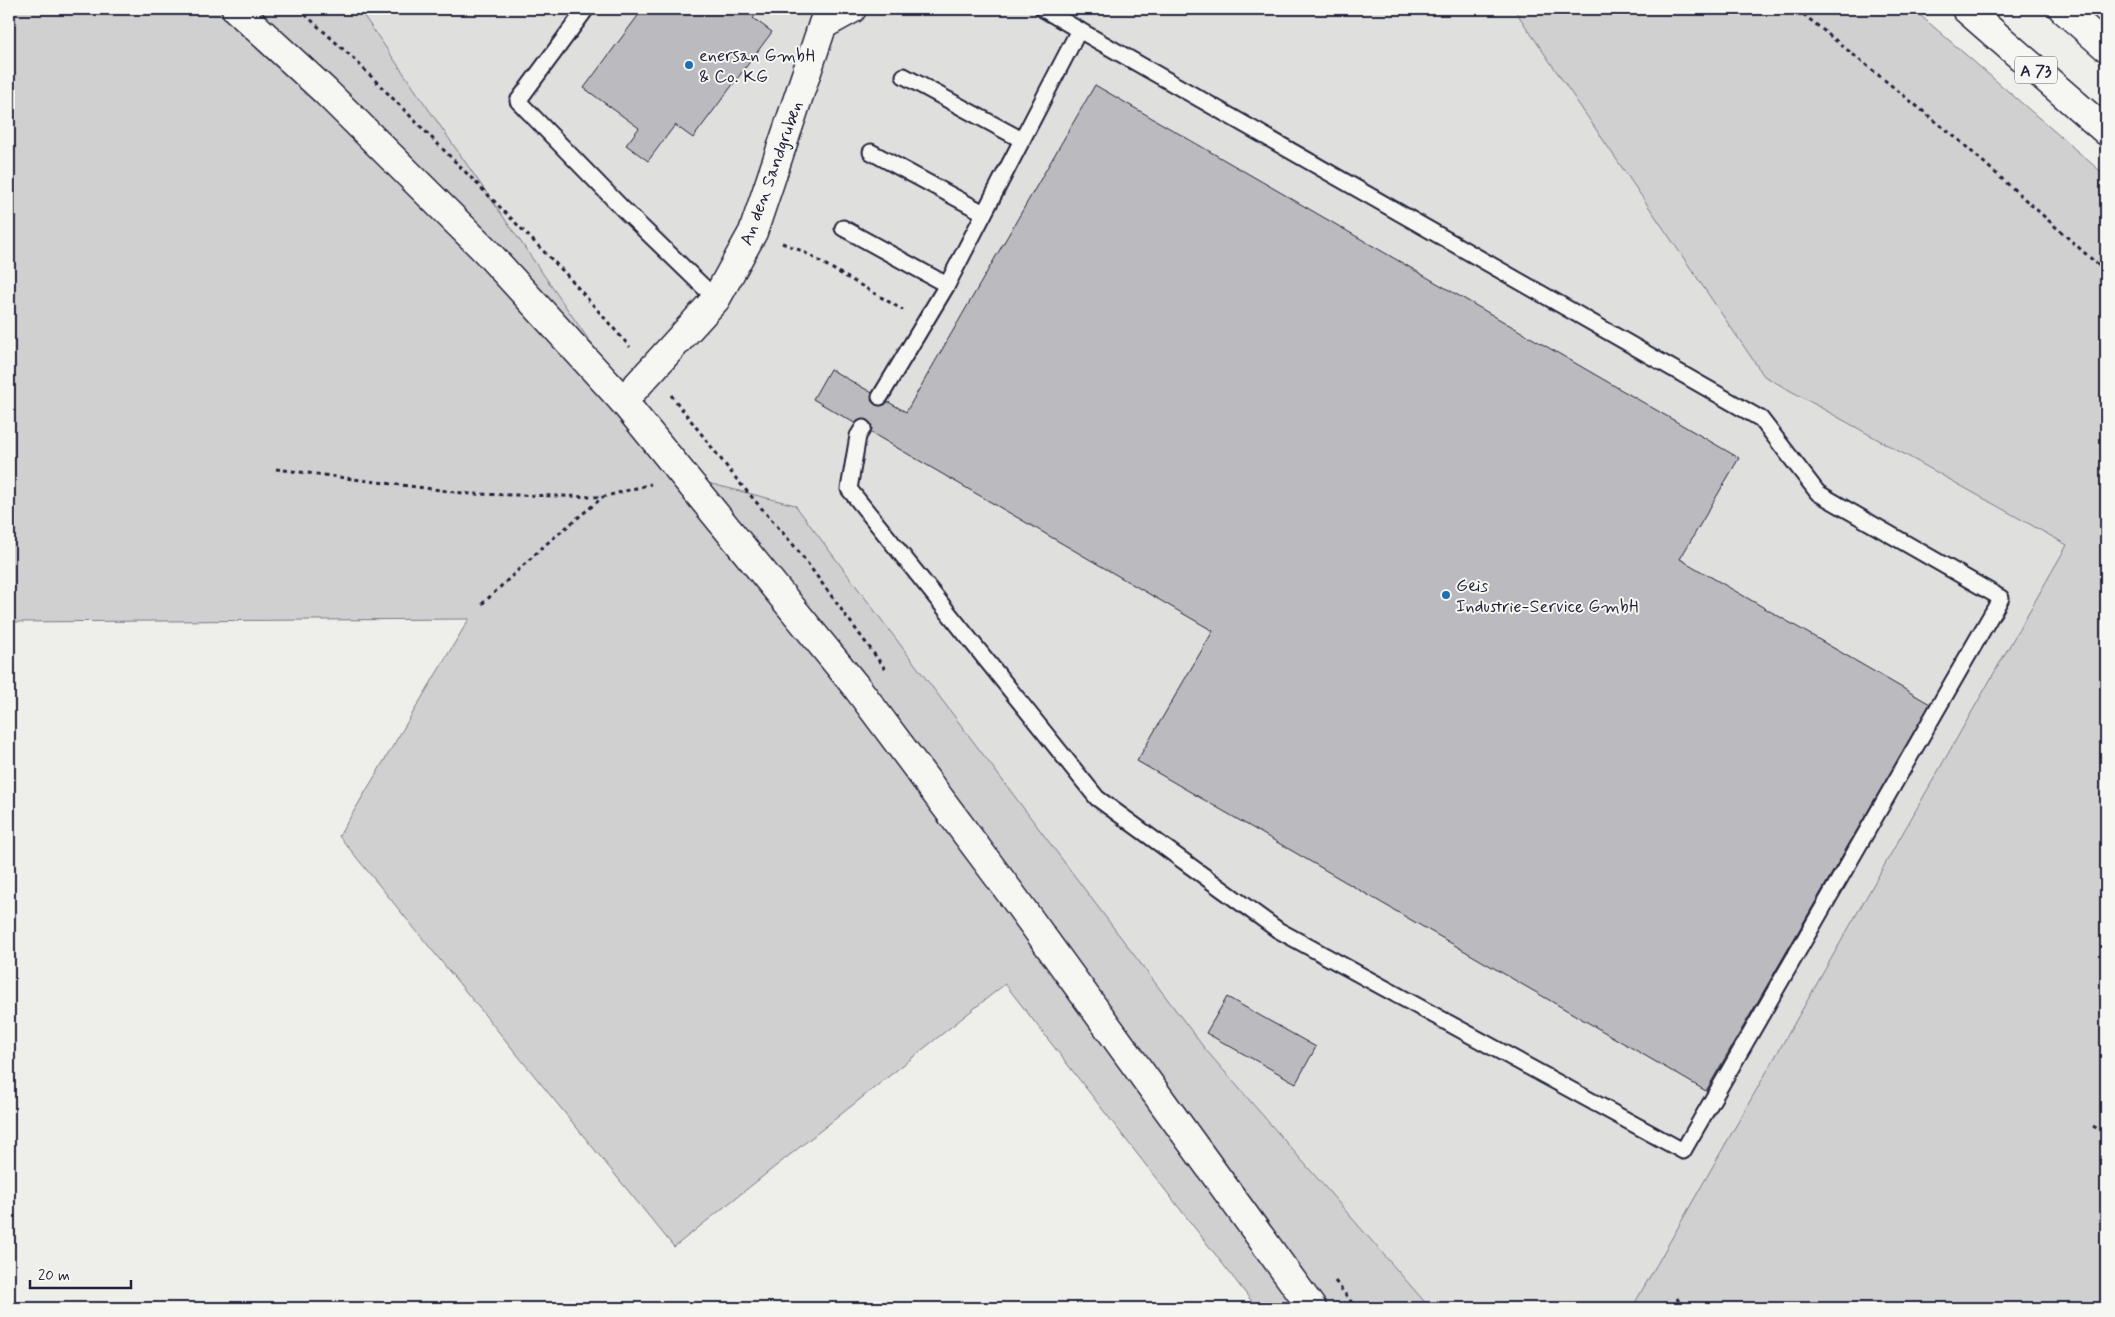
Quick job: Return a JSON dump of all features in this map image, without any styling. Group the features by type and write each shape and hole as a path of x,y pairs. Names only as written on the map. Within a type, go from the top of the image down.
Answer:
{"main road":[{"path":"236,9 326,91 486,252 623,401 864,696 1015,898 1312,1308"},
{"name":"An den Sandgruben","path":"623,401 716,299 753,232 826,17 852,9"},
{"name":"A 73","path":"1966,9 2106,132"},
{"path":"2063,9 2106,47"}],"lane":[{"path":"586,9 518,101 623,209 716,299"},
{"path":"863,428 858,436 850,489 1096,798 1278,930 1683,1151 2001,598 1818,492 1761,419 1043,9"},
{"path":"880,397 947,285 1079,30"},
{"path":"904,76 1022,140"},
{"path":"871,152 984,213"},
{"path":"843,228 947,285"}],"path":[{"path":"1797,9 1961,142 2106,272"},
{"path":"753,232 802,251 924,322"},
{"path":"276,469 471,494 603,497 683,476"},
{"path":"482,604 545,545 603,497"},
{"path":"2093,1126 2106,1134"},
{"path":"1678,1298 1682,1308"}],"shaded area":[{"path":"9,9 359,9 684,477 795,505 1205,1049 1430,1308 1257,1308 1005,984 674,1247 339,836 469,619 9,622"},
{"path":"359,9 1514,9 1764,376 2067,545 1632,1308 1430,1308 1205,1049 684,477"},
{"path":"1514,9 1913,9 2106,176 2106,1308 1632,1308 2067,545 1764,376"}],"building":[{"path":"643,9 760,9 753,18 772,32 693,138 675,125 648,161 626,145 639,128 584,88"},
{"name":"Geis Industrie-Service GmbH","path":"1095,85 1739,458 1680,559 1930,704 1706,1091 1137,761 1213,631 813,399 830,369 906,412"},
{"path":"1227,997 1316,1047 1296,1083 1206,1033"}],"place":[{"name":"enersan GmbH & Co. KG","path":"689,65"},
{"name":"Geis Industrie-Service GmbH","path":"1446,595"}]}
